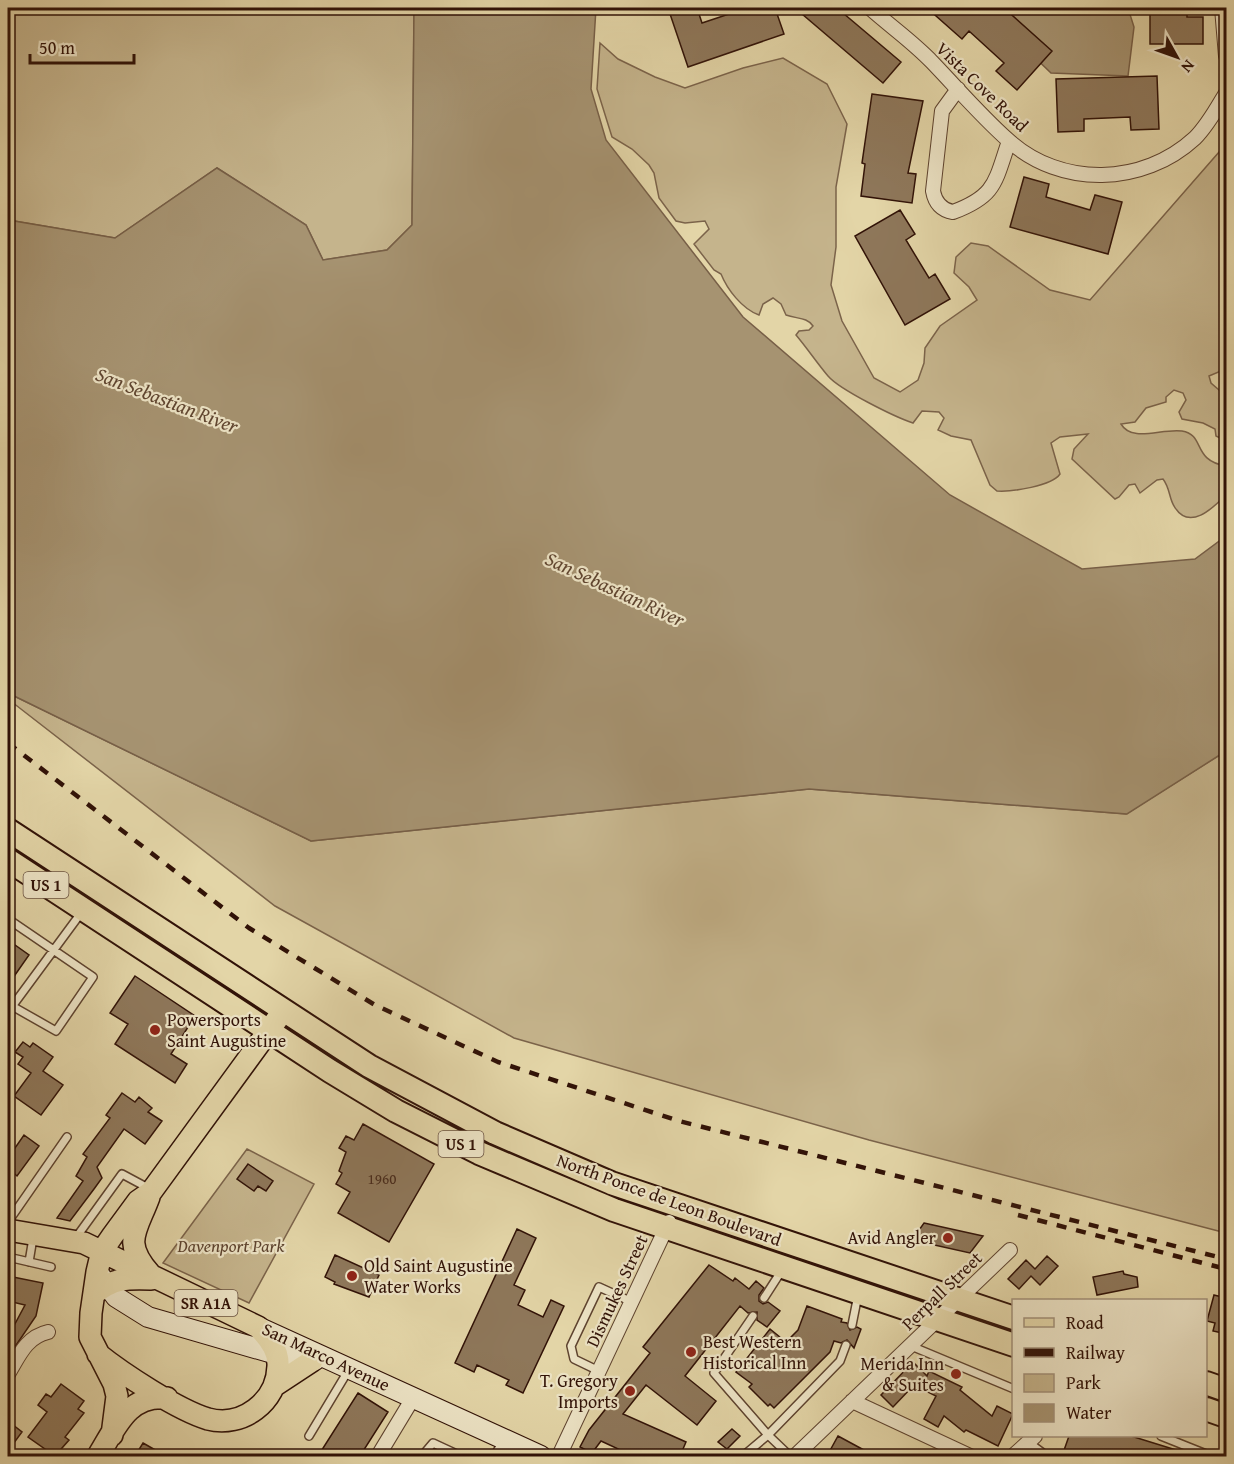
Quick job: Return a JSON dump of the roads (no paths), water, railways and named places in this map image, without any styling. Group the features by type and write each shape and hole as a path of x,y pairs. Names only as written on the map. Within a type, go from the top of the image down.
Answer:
{"highway":[{"name":"North Ponce de Leon Boulevard","path":"8,831 283,1011 403,1086 495,1133 611,1183 1012,1317"},
{"name":"North Ponce de Leon Boulevard","path":"8,860 269,1032 396,1111 479,1154 566,1191 666,1229 1012,1344"},
{"path":"1207,1383 1227,1390"},
{"path":"1207,1409 1227,1416"}],"main road":[{"path":"154,1279 136,1258 133,1249 133,1238 152,1191 283,1011"},
{"path":"111,1435 117,1396 114,1384 90,1337 102,1251 138,1201 152,1191"},
{"name":"San Marco Avenue","path":"8,1230 74,1242 102,1251 154,1279 258,1326 319,1359 349,1369 541,1456"},
{"path":"43,1237 81,1254 99,1283 116,1297 148,1317 276,1354 319,1359"},
{"path":"99,1283 122,1278 154,1279"},
{"path":"258,1326 269,1339 276,1354 278,1365 274,1386"},
{"path":"98,1354 167,1398 208,1419 236,1421 261,1404 274,1386 319,1359"},
{"path":"98,1456 111,1435 138,1402 153,1396 167,1398"}],"street":[{"name":"Vista Cove Road","path":"870,8 958,89 1009,141 1038,160 1067,172 1105,176 1130,173 1159,162 1186,146 1206,125 1227,93"},
{"path":"1222,8 1227,56"},
{"path":"958,89 942,111 933,191 934,199 940,206 953,212 977,203 986,195 994,184 1009,141"},
{"name":"Dismukes Street","path":"559,1456 677,1206"},
{"name":"Perpall Street","path":"795,1456 961,1300 1010,1250"},
{"path":"8,1374 27,1343 36,1335 48,1332"},
{"path":"380,1454 413,1398"},
{"path":"852,1401 970,1456"},
{"path":"1013,1456 1032,1439"}],"lane":[{"path":"8,919 54,950 93,977 56,1031 10,1009 54,950 84,909"},
{"path":"8,1222 67,1137"},
{"path":"74,1242 122,1174 152,1191"},
{"path":"29,1262 43,1237"},
{"path":"8,1257 51,1267"},
{"path":"764,1298 784,1268"},
{"path":"599,1371 574,1359 571,1346 586,1314 599,1287 632,1302"},
{"path":"852,1325 859,1293"},
{"path":"753,1316 714,1373 768,1435 790,1456"},
{"path":"743,1456 768,1435 840,1361 846,1345"},
{"path":"911,1346 1012,1388"},
{"path":"309,1436 349,1369"},
{"path":"1164,1437 1211,1456"},
{"path":"494,1456 504,1439"},
{"path":"1032,1439 1047,1456"},
{"path":"422,1456 433,1443 461,1456"},
{"path":"380,1454 395,1456"}],"water":[{"name":"San Sebastian River","path":"414,8 596,8 591,89 606,140 743,317 950,495 1082,569 1195,559 1226,536 1226,751 1127,814 809,789 311,841 8,693 8,220 115,238 217,168 306,225 323,260 387,250 412,225"},
{"path":"1002,8 1128,8 1134,27 1128,76 1051,73 994,18"}],"railway":[{"path":"8,743 249,928 375,1005 498,1062 679,1121 1226,1259"},
{"path":"1018,1215 1226,1269"}],"place":[{"name":"Powersports Saint Augustine","path":"155,1030"},
{"name":"Avid Angler","path":"948,1238"},
{"name":"Old Saint Augustine Water Works","path":"352,1276"},
{"name":"Best Western Historical Inn","path":"691,1352"},
{"name":"Merida Inn & Suites","path":"956,1374"},
{"name":"T. Gregory Imports","path":"630,1391"}],"park label":[{"name":"Davenport Park","path":"231,1246"}]}
